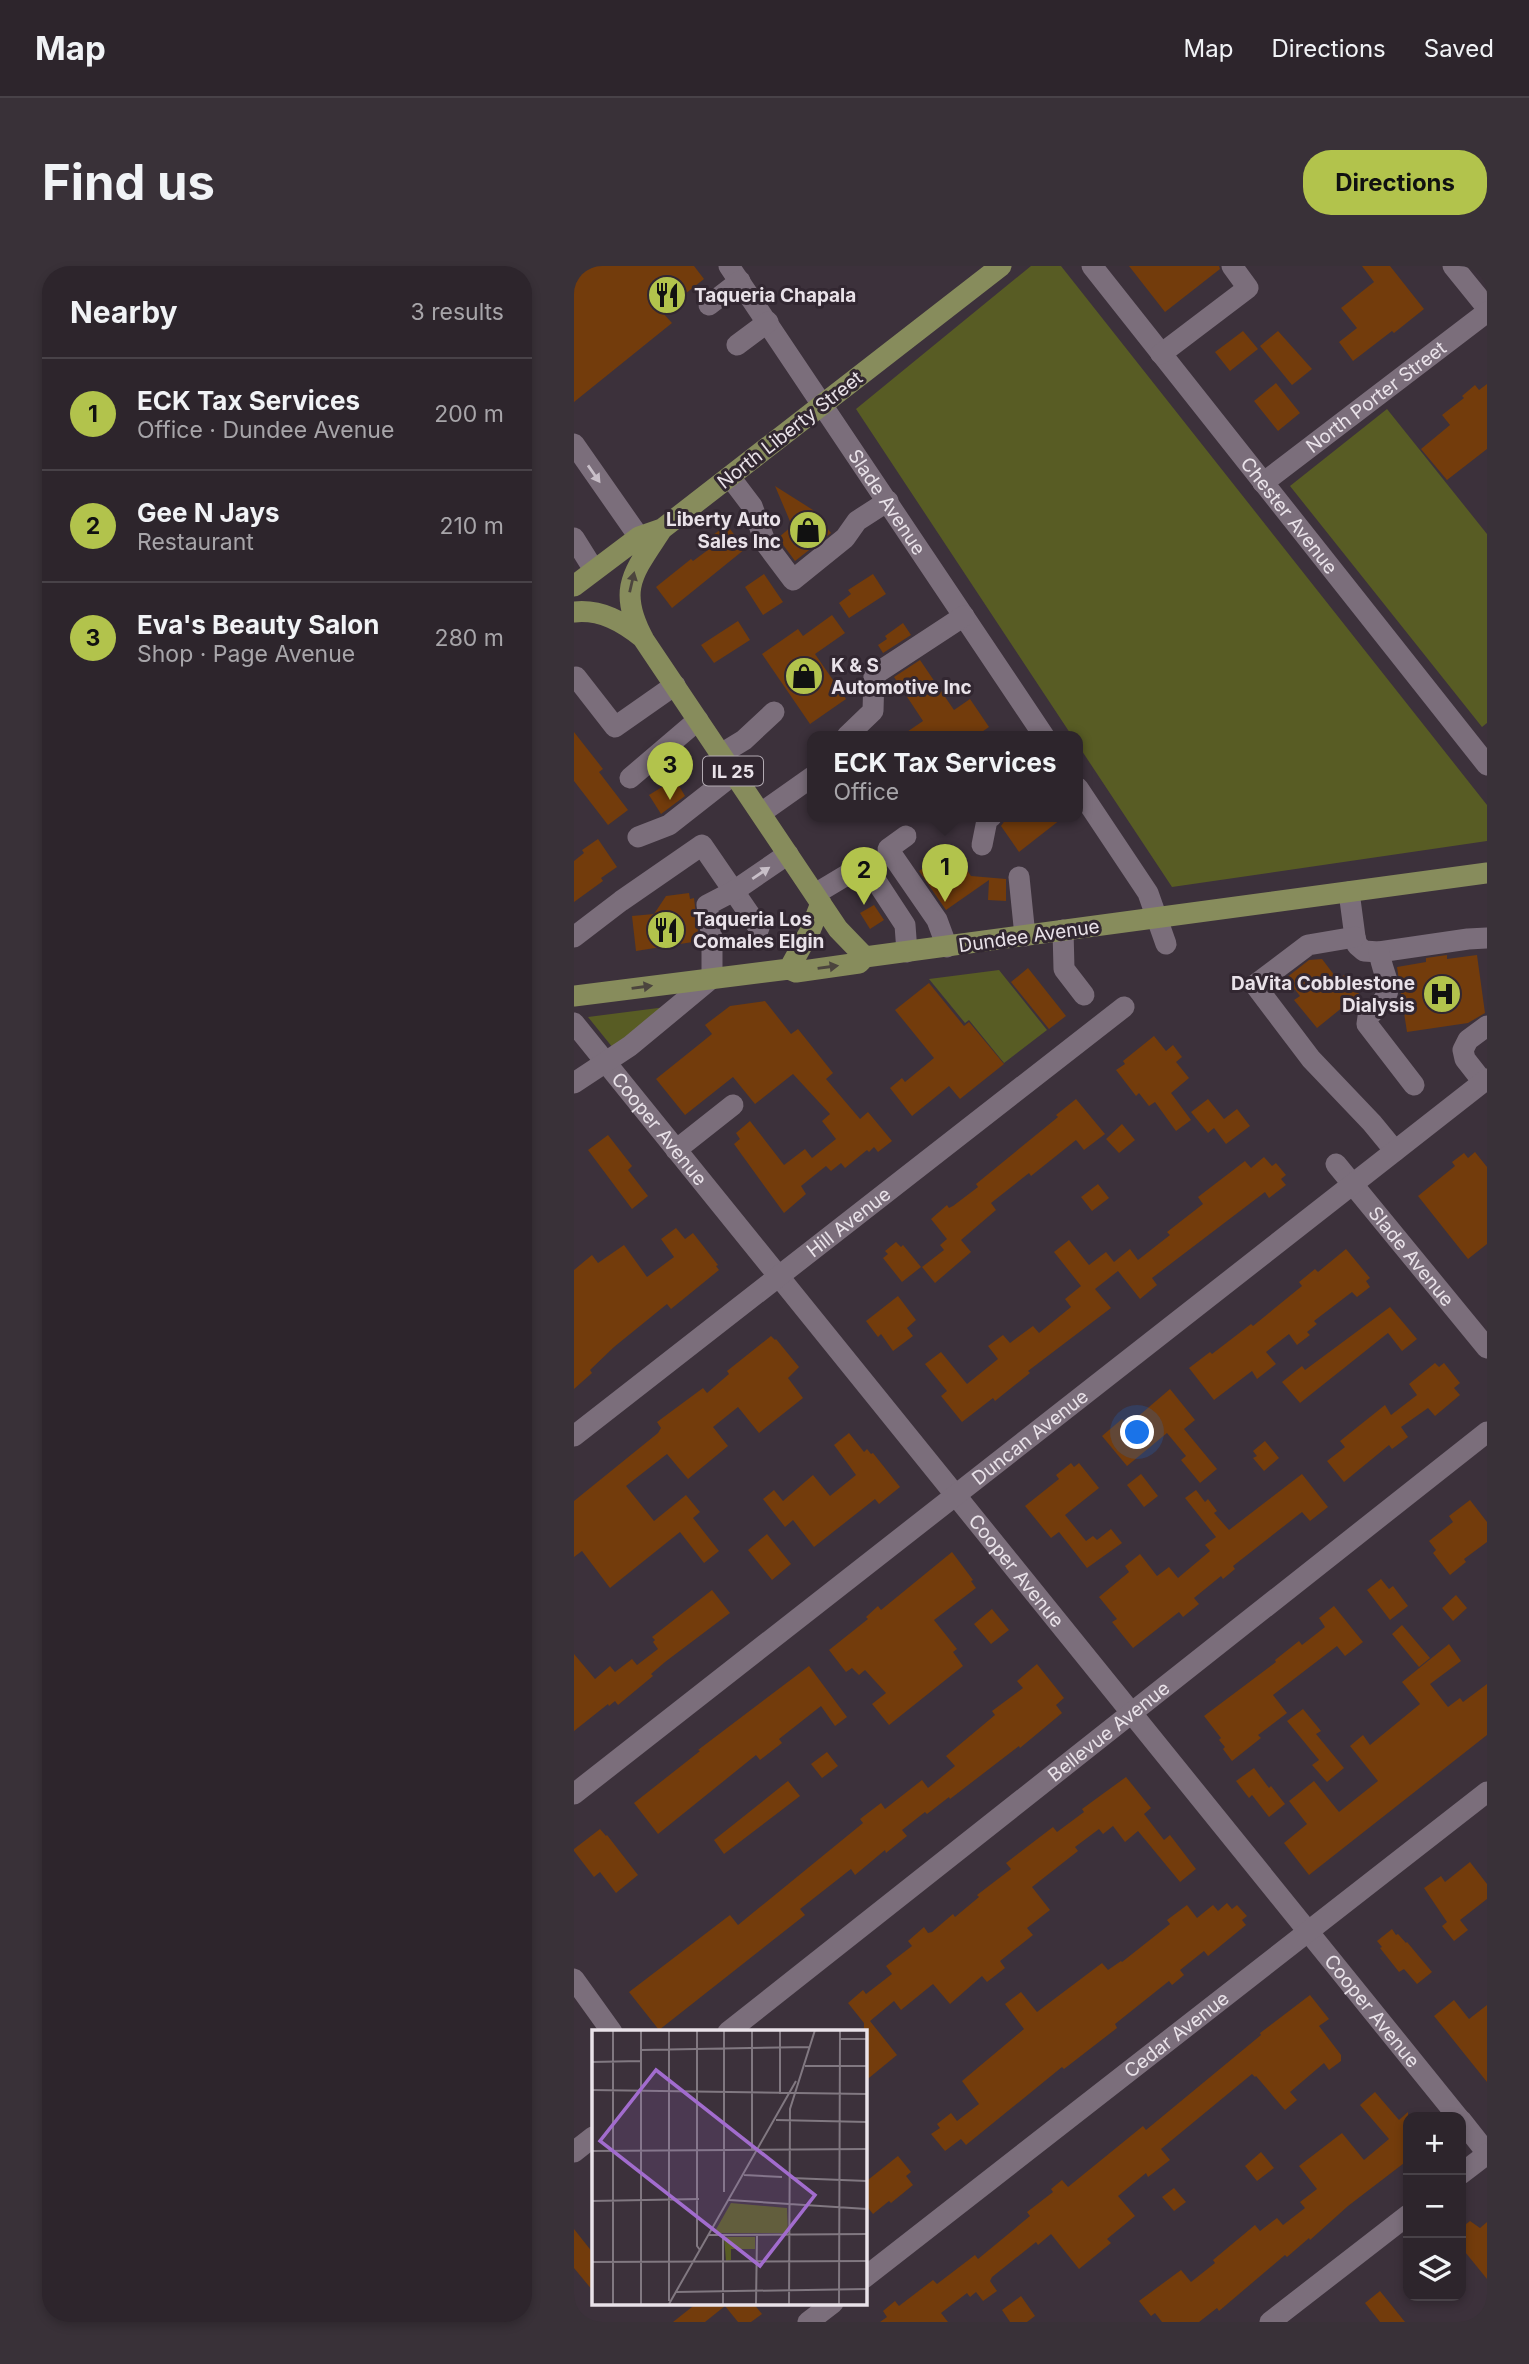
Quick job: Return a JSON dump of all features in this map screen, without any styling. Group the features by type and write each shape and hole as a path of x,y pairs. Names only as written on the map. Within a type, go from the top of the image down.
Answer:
{"main road":[{"name":"North Liberty Street","path":"574,586 639,537 662,529 1001,266"},
{"path":"645,640 632,613 631,583 639,563 662,529"},
{"path":"574,612 593,612 611,618 629,627 645,640"},
{"name":"IL 25","path":"645,640 818,899"},
{"name":"Dundee Avenue","path":"574,996 789,969 796,972 859,963 865,957 1487,873"},
{"path":"818,899 838,929 865,957"},
{"path":"789,969 810,930 818,899"}],"street":[{"name":"Chester Avenue","path":"1092,266 1263,483 1483,752"},
{"path":"1161,354 1248,288 1232,266"},
{"path":"1453,266 1487,310"},
{"name":"Slade Avenue","path":"734,274 1041,731"},
{"path":"709,305 734,274"},
{"name":"North Porter Street","path":"1263,483 1487,310"},
{"path":"737,345 768,322"},
{"path":"574,444 639,537"},
{"path":"730,477 752,506 766,544 793,580 845,538 857,521 888,501"},
{"path":"574,538 594,570"},
{"path":"852,731 873,710 874,675 964,616"},
{"path":"574,678 576,677 615,727 675,685"},
{"path":"721,754 744,740 774,712"},
{"path":"630,778 698,720"},
{"path":"638,837 669,825 734,774"},
{"path":"761,813 807,781"},
{"path":"1083,796 1148,893 1166,944"},
{"path":"982,845 987,822"},
{"path":"906,835 888,849 936,920 947,947"},
{"path":"574,937 702,845 759,928"},
{"path":"574,1083 630,1046 712,978 712,939 708,905 788,855"},
{"path":"818,899 865,864 905,925 906,952"},
{"path":"1019,877 1025,936"},
{"path":"1349,892 1357,945 1364,951 1380,952 1487,938"},
{"path":"1063,930 1064,969 1084,995"},
{"path":"1355,937 1308,944 1255,985 1311,1059 1395,1151"},
{"path":"1380,952 1383,971 1390,988 1383,1003 1368,1017 1367,1024 1414,1085"},
{"name":"Hill Avenue","path":"574,1436 1124,1007"},
{"name":"Cooper Avenue","path":"574,1023 1453,2112"},
{"path":"1485,1081 1465,1059 1463,1050 1468,1040 1487,1026"},
{"name":"Duncan Avenue","path":"574,1794 1485,1081"},
{"path":"676,1150 733,1105"},
{"name":"Slade Avenue","path":"1336,1164 1487,1348"},
{"name":"Bellevue Avenue","path":"731,2030 1487,1432"},
{"name":"Cedar Avenue","path":"866,2276 1487,1792"},
{"path":"574,1979 611,2030"},
{"name":"Cooper Avenue","path":"1466,2128 1487,2154"},
{"path":"574,2152 592,2138"},
{"path":"1466,2170 1487,2154"},
{"path":"1270,2322 1403,2219"}],"green space":[{"path":"1031,266 1061,266 1487,805 1487,841 1172,887 1083,753 1083,731 1069,731 856,409"},
{"path":"1387,409 1487,534 1487,723 1482,727 1290,486"},
{"path":"999,970 1047,1030 1004,1063 969,1020 965,1023 929,979"},
{"path":"666,1007 613,1048 588,1017"}],"building":[{"path":"574,266 694,266 704,279 662,312 672,323 574,402"},
{"path":"1129,266 1219,266 1220,269 1165,312"},
{"path":"1362,266 1390,266 1424,309 1353,361 1339,342 1357,328 1341,308 1374,282"},
{"path":"1243,331 1258,349 1230,371 1215,352"},
{"path":"1278,331 1312,369 1292,385 1260,346"},
{"path":"1276,383 1300,413 1278,431 1254,401"},
{"path":"1487,384 1487,449 1447,480 1421,449 1450,425 1442,415 1464,398 1462,396 1475,385 1479,390"},
{"name":"Liberty Auto Sales Inc","path":"775,486 813,510 831,533 795,561 778,538 792,526"},
{"path":"727,525 745,549 672,608 656,587 691,559 693,561 716,544 710,537"},
{"path":"764,574 783,602 763,615 745,587"},
{"path":"873,574 886,594 849,618 839,603 851,594 848,590"},
{"name":"K & S Automotive Inc","path":"832,615 845,633 815,654 846,699 810,724 762,654 798,629 803,636"},
{"path":"738,621 750,640 714,663 701,645"},
{"path":"903,623 911,635 883,653 878,645 887,639 885,636"},
{"path":"920,660 954,710 970,699 989,727 983,731 908,731 923,721 894,677"},
{"path":"574,732 603,769 599,772 628,810 608,825 574,781"},
{"path":"675,779 685,796 661,814 649,795"},
{"path":"1004,822 1057,822 1019,852 1001,826"},
{"path":"598,839 617,867 574,902 574,861 584,853 582,850"},
{"path":"952,848 971,876 1006,879 1006,901 988,900 989,880 946,910 919,871"},
{"name":"Taqueria Los Comales Elgin","path":"689,893 690,899 694,898 699,941 636,951 632,916 654,914 666,896"},
{"path":"874,905 884,920 870,929 860,913"},
{"name":"DaVita Cobblestone Dialysis","path":"1447,955 1447,959 1477,955 1485,1013 1468,1023 1407,1032 1397,967"},
{"path":"1322,959 1338,980 1344,975 1359,994 1317,1028 1294,1000 1300,996 1286,978 1309,960"},
{"path":"1028,968 1066,1016 1049,1029 1011,982"},
{"path":"929,983 964,1026 969,1022 1004,1064 960,1099 949,1086 912,1116 890,1088 902,1078 905,1082 934,1058 895,1010"},
{"path":"765,1001 791,1034 798,1029 833,1073 826,1079 860,1119 868,1112 892,1141 878,1152 874,1147 869,1152 867,1150 845,1168 841,1163 831,1171 826,1166 801,1186 806,1194 784,1213 734,1144 740,1139 736,1133 750,1121 784,1165 805,1149 812,1158 836,1139 822,1121 830,1114 793,1074 755,1104 733,1077 685,1115 656,1079 712,1034 705,1025 730,1006"},
{"path":"1154,1036 1166,1051 1173,1045 1182,1057 1176,1062 1189,1078 1171,1093 1191,1120 1176,1131 1155,1102 1149,1106 1139,1093 1136,1096 1116,1070"},
{"path":"1076,1099 1105,1134 1084,1150 1076,1140 1031,1176 1029,1173 991,1203 996,1210 961,1240 971,1252 935,1283 922,1267 944,1250 940,1245 947,1239 931,1219 947,1205 949,1208 953,1206 978,1187 976,1184"},
{"path":"1208,1099 1224,1119 1237,1109 1250,1126 1226,1144 1214,1128 1208,1133 1191,1112"},
{"path":"1122,1124 1135,1140 1119,1153 1106,1139"},
{"path":"608,1135 632,1166 628,1170 648,1196 632,1209 588,1150"},
{"path":"1475,1152 1487,1167 1487,1244 1468,1259 1418,1196 1455,1166 1452,1162 1464,1153 1468,1158"},
{"path":"1264,1157 1272,1166 1276,1163 1286,1175 1281,1179 1286,1185 1269,1198 1265,1192 1152,1278 1157,1285 1140,1299 1118,1271 1095,1289 1111,1308 1028,1371 1030,1373 995,1401 993,1398 962,1422 941,1396 947,1391 925,1364 941,1352 967,1384 998,1359 988,1346 1003,1335 1010,1343 1033,1326 1039,1333 1071,1307 1065,1299 1081,1286 1054,1252 1069,1240 1089,1265 1106,1252 1114,1262 1130,1249 1138,1260 1170,1235 1167,1232 1203,1204 1198,1197 1245,1161 1251,1168"},
{"path":"1098,1184 1109,1198 1092,1211 1081,1197"},
{"path":"676,1228 685,1239 693,1233 719,1270 671,1309 667,1304 614,1347 574,1389 574,1270 592,1255 598,1263 624,1245 647,1277 674,1257 661,1239"},
{"path":"896,1242 901,1247 903,1245 921,1267 902,1282 883,1258 888,1254 885,1251"},
{"path":"1346,1249 1370,1278 1366,1281 1370,1287 1357,1297 1352,1292 1314,1321 1317,1324 1307,1332 1310,1335 1297,1345 1289,1334 1266,1352 1276,1364 1257,1379 1252,1371 1214,1400 1189,1368 1251,1324 1253,1326 1302,1286 1299,1282 1315,1269 1318,1272"},
{"path":"898,1296 916,1320 907,1328 913,1336 893,1351 881,1334 878,1337 866,1321"},
{"path":"1390,1307 1417,1339 1402,1351 1388,1333 1300,1403 1282,1382 1302,1366 1305,1370"},
{"path":"771,1336 799,1367 788,1378 803,1398 759,1433 738,1407 713,1427 728,1446 688,1479 667,1454 626,1486 654,1521 686,1495 700,1512 693,1518 719,1551 704,1563 680,1532 610,1588 582,1551 574,1557 574,1501 658,1433 661,1428 657,1422 703,1388 707,1393 729,1374 727,1371"},
{"path":"1435,1363 1439,1367 1444,1363 1460,1383 1454,1388 1460,1395 1435,1416 1428,1408 1401,1427 1408,1437 1392,1449 1389,1445 1344,1482 1327,1461 1345,1447 1340,1441 1385,1405 1391,1415 1417,1395 1409,1384"},
{"path":"1170,1389 1195,1420 1184,1429 1217,1469 1200,1483 1181,1460 1186,1456 1167,1433 1127,1466 1102,1436 1122,1419 1128,1425"},
{"path":"849,1433 864,1452 867,1449 873,1453 900,1487 879,1504 875,1499 814,1547 793,1520 785,1527 763,1499 774,1490 783,1501 813,1475 830,1496 856,1475 834,1445"},
{"path":"1265,1441 1279,1458 1264,1471 1253,1458 1257,1456 1253,1451"},
{"path":"1071,1463 1074,1467 1079,1463 1099,1488 1065,1515 1086,1541 1093,1536 1097,1540 1111,1529 1122,1543 1087,1568 1059,1532 1051,1538 1025,1506 1059,1479 1056,1475"},
{"path":"1141,1474 1158,1496 1144,1507 1127,1485"},
{"path":"1302,1474 1328,1507 1310,1521 1302,1512 1233,1566 1235,1569 1223,1579 1221,1576 1194,1598 1199,1604 1183,1617 1179,1612 1133,1648 1112,1622 1117,1619 1099,1597 1129,1572 1125,1566 1140,1554 1157,1576 1169,1567 1178,1578 1210,1551 1205,1545 1216,1537 1185,1498 1196,1490 1205,1502 1208,1499 1217,1511 1214,1513 1229,1530"},
{"path":"1470,1500 1487,1522 1487,1542 1464,1559 1466,1562 1450,1575 1433,1553 1436,1550 1429,1541 1453,1522 1449,1516"},
{"path":"767,1534 791,1564 772,1580 748,1550"},
{"path":"952,1552 976,1588 934,1620 957,1649 953,1652 963,1666 889,1725 872,1704 886,1693 865,1670 859,1675 852,1668 846,1672 829,1650 868,1619 866,1617 878,1606 881,1610"},
{"path":"1381,1579 1389,1589 1393,1586 1408,1606 1390,1620 1367,1590"},
{"path":"712,1590 730,1613 665,1662 651,1674 653,1676 618,1705 615,1701 609,1706 608,1704 574,1731 574,1654 595,1679 610,1666 615,1672 632,1659 637,1665 658,1649 652,1637"},
{"path":"1456,1595 1467,1608 1453,1621 1442,1608"},
{"path":"1334,1606 1363,1642 1345,1656 1337,1646 1273,1695 1287,1713 1258,1735 1261,1738 1232,1761 1223,1749 1225,1747 1219,1740 1221,1738 1204,1716 1276,1662 1275,1660 1299,1641 1302,1645 1325,1627 1319,1618"},
{"path":"992,1609 1009,1630 991,1644 974,1624"},
{"path":"1402,1625 1430,1658 1419,1667 1392,1634"},
{"path":"1449,1644 1461,1661 1430,1684 1448,1707 1460,1698 1463,1702 1487,1684 1487,1735 1309,1875 1284,1843 1307,1824 1289,1801 1314,1781 1339,1812 1378,1781 1350,1746 1363,1735 1370,1745 1420,1704 1402,1682"},
{"path":"1037,1664 1064,1698 1056,1705 1062,1713 1020,1748 1019,1746 950,1799 949,1797 927,1814 925,1812 902,1830 907,1836 886,1853 885,1850 855,1875 851,1869 800,1909 805,1915 659,2030 629,1992 730,1915 738,1925 863,1823 860,1819 881,1803 885,1809 922,1780 928,1788 955,1766 946,1756 995,1715 992,1711 1023,1688 1017,1681"},
{"path":"809,1666 847,1717 835,1726 821,1706 779,1739 782,1743 760,1760 756,1755 658,1834 634,1803 700,1751 698,1750"},
{"path":"1303,1709 1321,1731 1316,1734 1344,1768 1327,1782 1312,1765 1319,1760 1287,1721"},
{"path":"827,1752 838,1766 822,1778 811,1764"},
{"path":"1254,1768 1285,1804 1269,1817 1252,1795 1249,1798 1236,1781"},
{"path":"1126,1777 1151,1808 1144,1814 1164,1840 1170,1835 1196,1869 1180,1882 1138,1831 1125,1842 1113,1826 1103,1834 1099,1829 1075,1847 1078,1851 1032,1887 1050,1910 1027,1928 1033,1935 1000,1961 1005,1968 987,1982 982,1976 950,2004 933,1984 901,2010 894,2001 870,2021 897,2055 866,2080 866,2030 864,2023 848,2003 863,1990 866,1994 892,1974 886,1966 912,1946 908,1941 924,1927 928,1933 932,1932 953,1914 955,1917 979,1897 977,1895 1011,1869 1006,1863 1053,1827 1057,1832 1084,1812 1082,1809"},
{"path":"788,1781 800,1796 724,1854 714,1840"},
{"path":"600,1829 638,1875 616,1893 600,1872 594,1877 574,1851"},
{"path":"1470,1862 1487,1884 1487,1899 1460,1920 1468,1930 1454,1941 1442,1926 1447,1922 1424,1888 1441,1876 1445,1882"},
{"path":"1227,1903 1232,1909 1237,1905 1247,1916 1242,1920 1246,1925 1208,1956 1204,1951 1180,1970 1184,1975 1172,1985 1169,1981 1115,2024 1117,2028 1064,2069 1062,2067 966,2145 961,2139 945,2151 931,2134 940,2128 937,2124 951,2113 957,2121 979,2104 962,2081 1024,2029 1005,2004 1021,1992 1037,2012 1102,1963 1108,1970 1122,1962 1170,1924 1167,1920 1187,1905 1197,1918 1213,1905 1218,1911"},
{"path":"1392,1929 1407,1942 1432,1972 1417,1984 1404,1969 1399,1972 1380,1948 1382,1947 1377,1941"},
{"path":"1310,1995 1329,2019 1319,2026 1341,2055 1341,2061 1329,2070 1324,2063 1290,2092 1297,2100 1285,2110 1252,2074 1161,2149 1170,2160 1148,2177 1146,2173 1118,2196 1135,2216 1107,2239 1111,2243 1079,2269 1051,2234 1038,2245 1036,2242 992,2277 990,2281 997,2291 983,2301 976,2292 970,2297 967,2293 941,2313 948,2322 880,2322 887,2317 883,2311 895,2301 899,2306 933,2280 937,2284 975,2255 978,2259 1030,2216 1027,2212 1053,2192 1051,2189 1062,2180 1068,2187 1143,2126 1146,2130 1261,2035 1260,2033"},
{"path":"1454,2000 1469,2019 1487,2005 1487,2082 1434,2016"},
{"path":"1375,2092 1399,2120 1403,2116 1403,2164 1348,2206 1310,2240 1309,2238 1287,2257 1285,2255 1219,2311 1217,2308 1199,2322 1162,2322 1155,2313 1151,2316 1139,2301 1181,2270 1191,2282 1255,2225 1260,2231 1277,2218 1283,2225 1305,2208 1300,2202 1317,2189 1299,2166 1342,2133 1364,2160 1389,2139 1360,2105"},
{"path":"1261,2152 1274,2168 1257,2181 1245,2166"},
{"path":"898,2156 911,2172 906,2176 913,2185 873,2214 866,2205 866,2181"},
{"path":"1174,2188 1186,2202 1174,2211 1162,2197"},
{"path":"1470,2221 1480,2228 1487,2222 1487,2279 1466,2253 1466,2224"},
{"path":"574,2229 592,2252 592,2290 574,2268"},
{"path":"1380,2291 1405,2322 1380,2322 1365,2303"},
{"path":"1021,2296 1035,2316 1027,2322 1010,2322 1002,2310"},
{"path":"696,2304 754,2304 762,2314 751,2322 738,2322 725,2306 705,2322 673,2322"}],"place":[{"name":"Taqueria Chapala","path":"667,295"},
{"name":"Liberty Auto Sales Inc","path":"808,530"},
{"name":"K & S Automotive Inc","path":"804,676"},
{"name":"Eva's Beauty Salon","path":"670,800"},
{"name":"ECK Tax Services","path":"945,902"},
{"name":"Gee N Jays","path":"864,905"},
{"name":"Taqueria Los Comales Elgin","path":"666,930"},
{"name":"DaVita Cobblestone Dialysis","path":"1442,994"}]}
